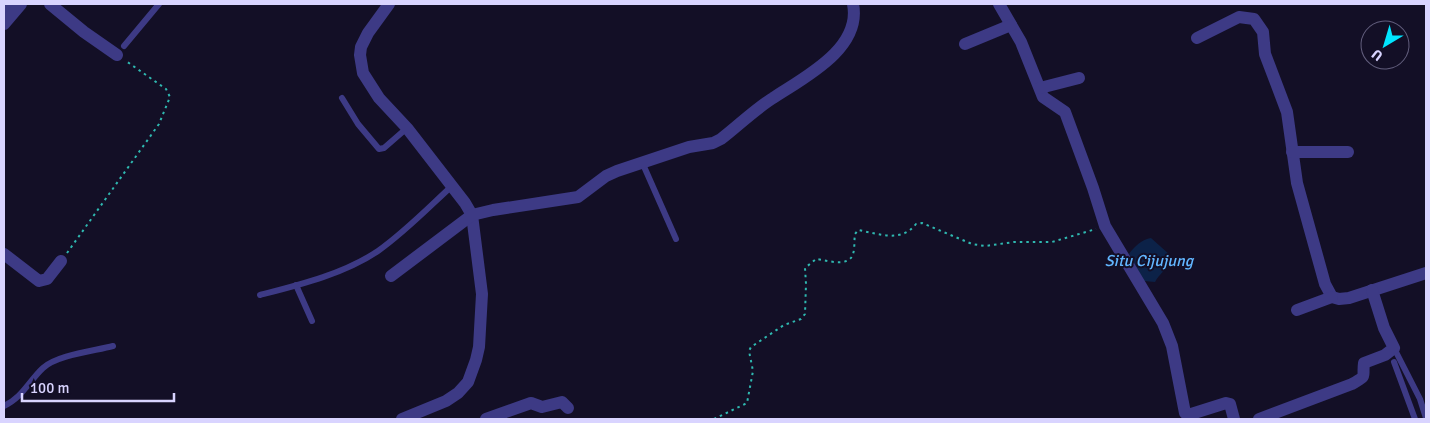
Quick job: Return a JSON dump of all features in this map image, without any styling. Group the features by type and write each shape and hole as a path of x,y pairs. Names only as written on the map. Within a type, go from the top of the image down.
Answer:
{"street":[{"path":"4,10 9,4"},
{"path":"4,24 21,4"},
{"path":"50,4 84,32 121,50"},
{"path":"389,4 368,33 361,47 360,65 362,73 379,98 407,128 453,185 472,216 482,294 479,347 472,372 463,389 452,398 402,419"},
{"path":"391,276 472,216 493,210 578,197 606,176 642,162 721,139 773,98 797,84 838,50 853,26 853,4"},
{"path":"999,4 1020,42 1043,97 1065,112 1105,226 1163,323 1172,346 1185,413 1188,415 1226,403 1230,404 1234,419"},
{"path":"1197,38 1239,17 1254,19 1263,32 1265,54 1287,112 1297,183 1324,284 1332,297"},
{"path":"965,44 1011,25"},
{"path":"1040,88 1079,78"},
{"path":"1292,152 1348,152"},
{"path":"4,254 39,281 47,279 61,261"},
{"path":"1296,310 1332,297 1339,299 1349,298 1426,273"},
{"path":"1259,419 1352,384 1364,376 1364,363 1385,355 1394,348 1384,328 1372,290"},
{"path":"486,419 531,403 542,407 565,402 568,408"}],"lane":[{"path":"121,50 159,4"},
{"path":"342,98 358,124 379,149 384,148 407,128"},
{"path":"642,162 676,239"},
{"path":"260,295 346,268 376,252 398,235 453,185"},
{"path":"296,285 312,321"},
{"path":"4,406 13,402 43,368 56,360 113,346"},
{"path":"1394,348 1420,399 1426,418"},
{"path":"1394,362 1415,419"}],"path":[{"path":"61,261 159,124 170,97 166,89 121,50"},
{"path":"714,419 747,403 753,372 749,351 751,346 784,325 801,319 805,314 805,268 816,258 844,262 850,258 853,254 855,234 858,230 898,236 910,231 916,224 922,223 972,244 985,246 1014,242 1052,242 1105,226"}],"water":[{"name":"Situ Cijujung","path":"1151,238 1171,258 1155,282 1144,281 1129,254 1138,244"}]}
